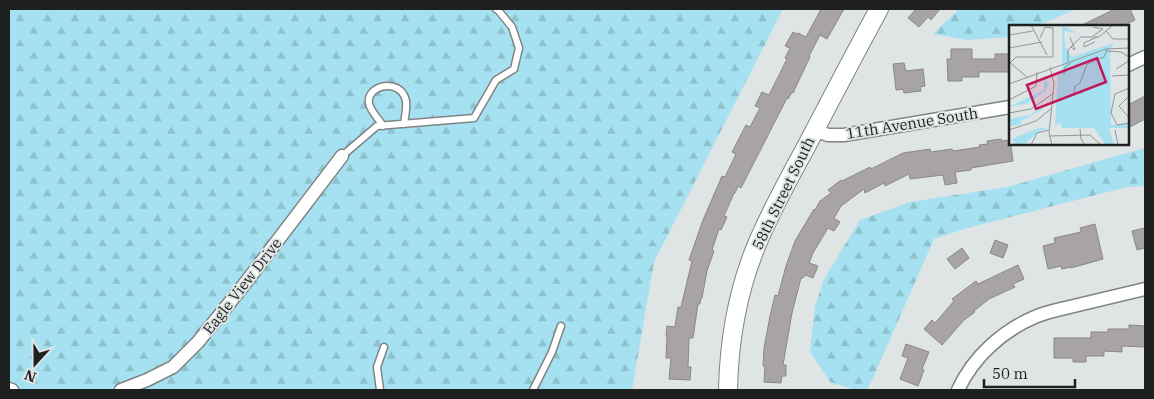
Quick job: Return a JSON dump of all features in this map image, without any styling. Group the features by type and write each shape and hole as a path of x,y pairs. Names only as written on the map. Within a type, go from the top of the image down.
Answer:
{"street":[{"name":"58th Street South","path":"728,390 735,321 747,271 754,251 814,130 879,9"},
{"path":"1129,64 1145,57"},
{"name":"11th Avenue South","path":"814,130 828,135 844,135 1009,107"},
{"name":"Eagle View Drive","path":"121,390 173,367 198,342 342,156"},
{"path":"958,390 968,373 987,349 1024,322 1052,311 1145,289"}],"lane":[{"path":"342,156 377,126 474,118 496,80 514,69 519,48 512,27 496,9"},
{"path":"384,126 372,111 369,103 370,95 376,89 384,86 393,86 401,90 406,99 404,124"},
{"path":"533,390 552,352 561,326"},
{"path":"380,390 377,367 384,347"}],"green space":[{"path":"9,9 783,9 654,262 632,390 9,390"},
{"path":"959,9 1077,9 1038,25 1009,25 1009,37 968,40 933,34"},
{"path":"1145,148 1145,186 1127,187 964,229 934,239 867,390 856,390 830,382 810,352 815,306 824,279 860,220 910,202 1007,187"}],"building":[{"path":"821,9 844,9 827,39 820,35 793,93 787,98 741,188 738,186 734,193 724,216 727,217 721,230 719,229 712,250 714,251 707,271 702,298 700,304 698,304 693,338 689,338 688,367 691,367 690,380 669,379 671,358 666,358 667,326 675,327 678,307 681,307 692,261 689,260 703,220 722,176 725,177 736,154 732,152 746,125 750,127 760,108 755,106 762,92 769,95 787,59 785,58 790,48 785,46 793,32 806,37"},
{"path":"916,9 940,9 931,20 928,17 919,27 908,18"},
{"path":"1115,9 1130,9 1135,20 1125,25 1082,25"},
{"path":"951,49 972,49 972,59 995,59 995,54 1009,54 1009,72 979,72 979,77 962,77 962,81 948,81 947,59 951,59"},
{"path":"904,63 906,71 923,69 925,86 920,87 921,91 904,93 903,89 896,90 893,64"},
{"path":"1145,96 1145,119 1129,127 1129,104"},
{"path":"1009,140 1013,161 955,172 957,183 945,185 943,175 910,179 909,174 885,186 884,183 865,193 864,189 841,206 834,218 840,222 834,231 828,228 809,263 818,266 813,278 805,275 801,278 792,313 783,365 786,365 786,376 782,376 781,383 764,382 764,348 775,295 778,296 795,241 820,201 831,193 828,190 841,180 870,167 871,169 903,153 930,149 931,152 952,149 953,151 980,147 979,145 988,144 987,141"},
{"path":"1095,224 1103,259 1071,268 1062,269 1061,266 1048,269 1043,246 1055,243 1054,238 1081,232 1080,228"},
{"path":"1145,228 1145,248 1137,250 1132,231"},
{"path":"995,240 1008,245 1003,258 990,253"},
{"path":"962,248 969,258 955,269 947,259"},
{"path":"1018,265 1024,279 1013,284 1015,287 989,299 974,311 942,345 924,329 932,320 935,323 954,301 952,299 976,281 978,284"},
{"path":"1129,325 1145,326 1145,347 1122,346 1122,352 1104,351 1104,356 1086,356 1086,362 1073,362 1073,358 1054,358 1054,338 1091,338 1091,332 1108,332 1108,329 1129,329"},
{"path":"906,344 929,352 918,386 900,379 908,358 902,356"}]}
